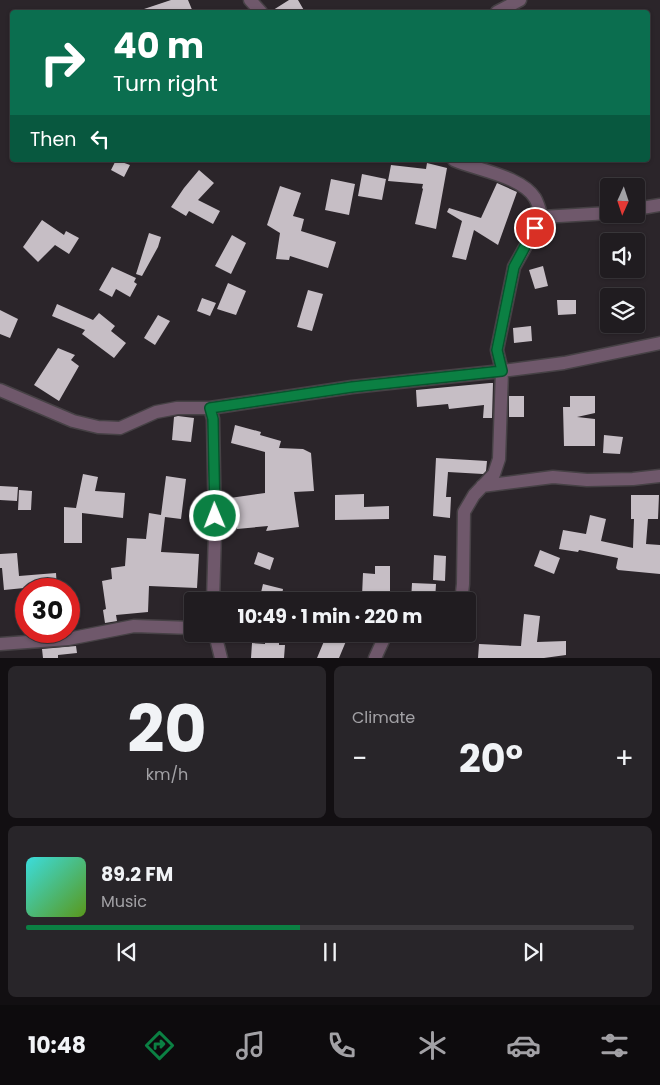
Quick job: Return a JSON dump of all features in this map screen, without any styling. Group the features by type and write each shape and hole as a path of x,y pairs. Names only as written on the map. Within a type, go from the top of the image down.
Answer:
{"street":[{"path":"250,0 259,10"},
{"path":"501,10 520,0"},
{"path":"460,162 502,176 522,186 535,198 542,217 514,267 497,350 502,371 500,459 497,469 474,494 464,512 462,592"},
{"path":"645,208 660,205"},
{"path":"542,217 600,214"},
{"path":"0,390 73,421 98,427 120,428 156,412 177,408 210,408 352,387 564,363 660,343"},
{"path":"210,408 213,419 215,501 213,592"},
{"path":"497,469 504,484"},
{"path":"482,486 553,477 586,480 633,479 660,476"},
{"path":"0,644 68,639 134,626 184,628"},
{"path":"217,642 221,658"},
{"path":"375,658 382,642"}],"building":[{"path":"171,0 188,0 192,10 141,10"},
{"path":"289,0 298,0 304,10 273,10"},
{"path":"115,162 130,165 124,177 111,170"},
{"path":"427,163 447,168 436,229 415,224 423,184 388,181 391,165 426,169"},
{"path":"199,170 214,183 198,200 220,211 213,224 189,211 186,216 171,207"},
{"path":"362,174 386,179 382,200 358,196"},
{"path":"331,179 355,184 349,215 325,210"},
{"path":"497,183 517,192 498,245 474,230 466,260 452,257 462,221 447,212 449,208 481,218"},
{"path":"280,186 301,193 293,216 304,219 301,231 336,242 328,268 290,256 289,260 276,259 280,233 267,225"},
{"path":"42,220 64,235 66,231 79,238 69,254 55,245 38,262 23,247"},
{"path":"149,233 161,237 158,247 142,276 136,274"},
{"path":"232,235 246,243 231,274 215,266"},
{"path":"543,266 548,286 535,289 529,270"},
{"path":"112,267 136,278 134,282 137,284 130,297 116,289 112,297 99,290"},
{"path":"228,283 246,291 236,315 217,309"},
{"path":"308,290 323,294 312,331 297,327"},
{"path":"202,298 216,303 210,316 197,311"},
{"path":"557,300 576,300 576,314 558,315"},
{"path":"57,304 93,320 99,313 115,326 111,331 126,343 114,358 82,334 85,330 52,316"},
{"path":"0,310 18,319 10,338 0,334"},
{"path":"158,315 170,321 155,345 144,338"},
{"path":"531,326 532,341 514,343 513,328"},
{"path":"58,348 75,355 71,360 79,366 59,401 34,385"},
{"path":"493,383 492,418 483,418 484,405 449,409 448,404 417,407 416,390"},
{"path":"509,396 524,396 524,417 509,417"},
{"path":"570,396 595,396 595,413 577,417 595,419 595,446 564,446 563,407 570,407"},
{"path":"174,417 194,418 191,442 172,440"},
{"path":"235,425 261,432 260,435 281,441 279,448 303,449 311,453 314,491 294,492 299,527 266,531 268,526 237,529 235,512 223,513 223,499 265,493 265,452 231,443"},
{"path":"604,435 623,437 620,454 603,453"},
{"path":"436,458 487,461 486,471 483,474 448,472 446,497 451,497 450,518 433,516"},
{"path":"83,474 98,477 95,491 125,493 123,518 82,513 82,543 64,543 64,507 76,508"},
{"path":"166,476 186,479 181,519 165,517 161,552 199,554 197,588 149,586 148,612 116,615 117,621 105,623 103,610 106,609 102,581 112,579 111,568 125,566 127,538 146,539 149,513 161,515"},
{"path":"0,486 18,487 17,501 0,500"},
{"path":"19,490 32,491 31,510 18,510"},
{"path":"364,494 364,507 389,506 389,519 335,520 335,495"},
{"path":"631,495 659,495 658,519 648,519 646,544 660,545 660,574 618,570 616,568 618,558 579,550 578,552 559,549 563,530 586,534 590,515 606,519 601,541 633,548 634,519 631,519"},
{"path":"540,550 560,558 554,574 534,566"},
{"path":"258,552 274,558 270,570 254,564"},
{"path":"17,553 19,576 56,573 56,578 15,578 15,589 4,590 2,568 0,568 0,554"},
{"path":"434,555 446,556 445,581 433,580"},
{"path":"375,566 390,566 390,592 362,592 363,573 375,574"},
{"path":"412,583 436,584 436,592 412,592"},
{"path":"263,584 283,589 282,592 261,592"},
{"path":"524,614 540,616 537,642 566,641 566,655 544,658 478,658 479,644 521,646"},
{"path":"265,642 279,642 279,645 285,645 284,658 251,658 252,643 265,644"},
{"path":"324,642 346,642 339,658 317,658"},
{"path":"76,646 77,653 58,655 58,658 43,658 42,649"}],"route":[{"path":"215,516 213,419 210,408 352,387 502,371 497,350 514,267 535,228"}]}
